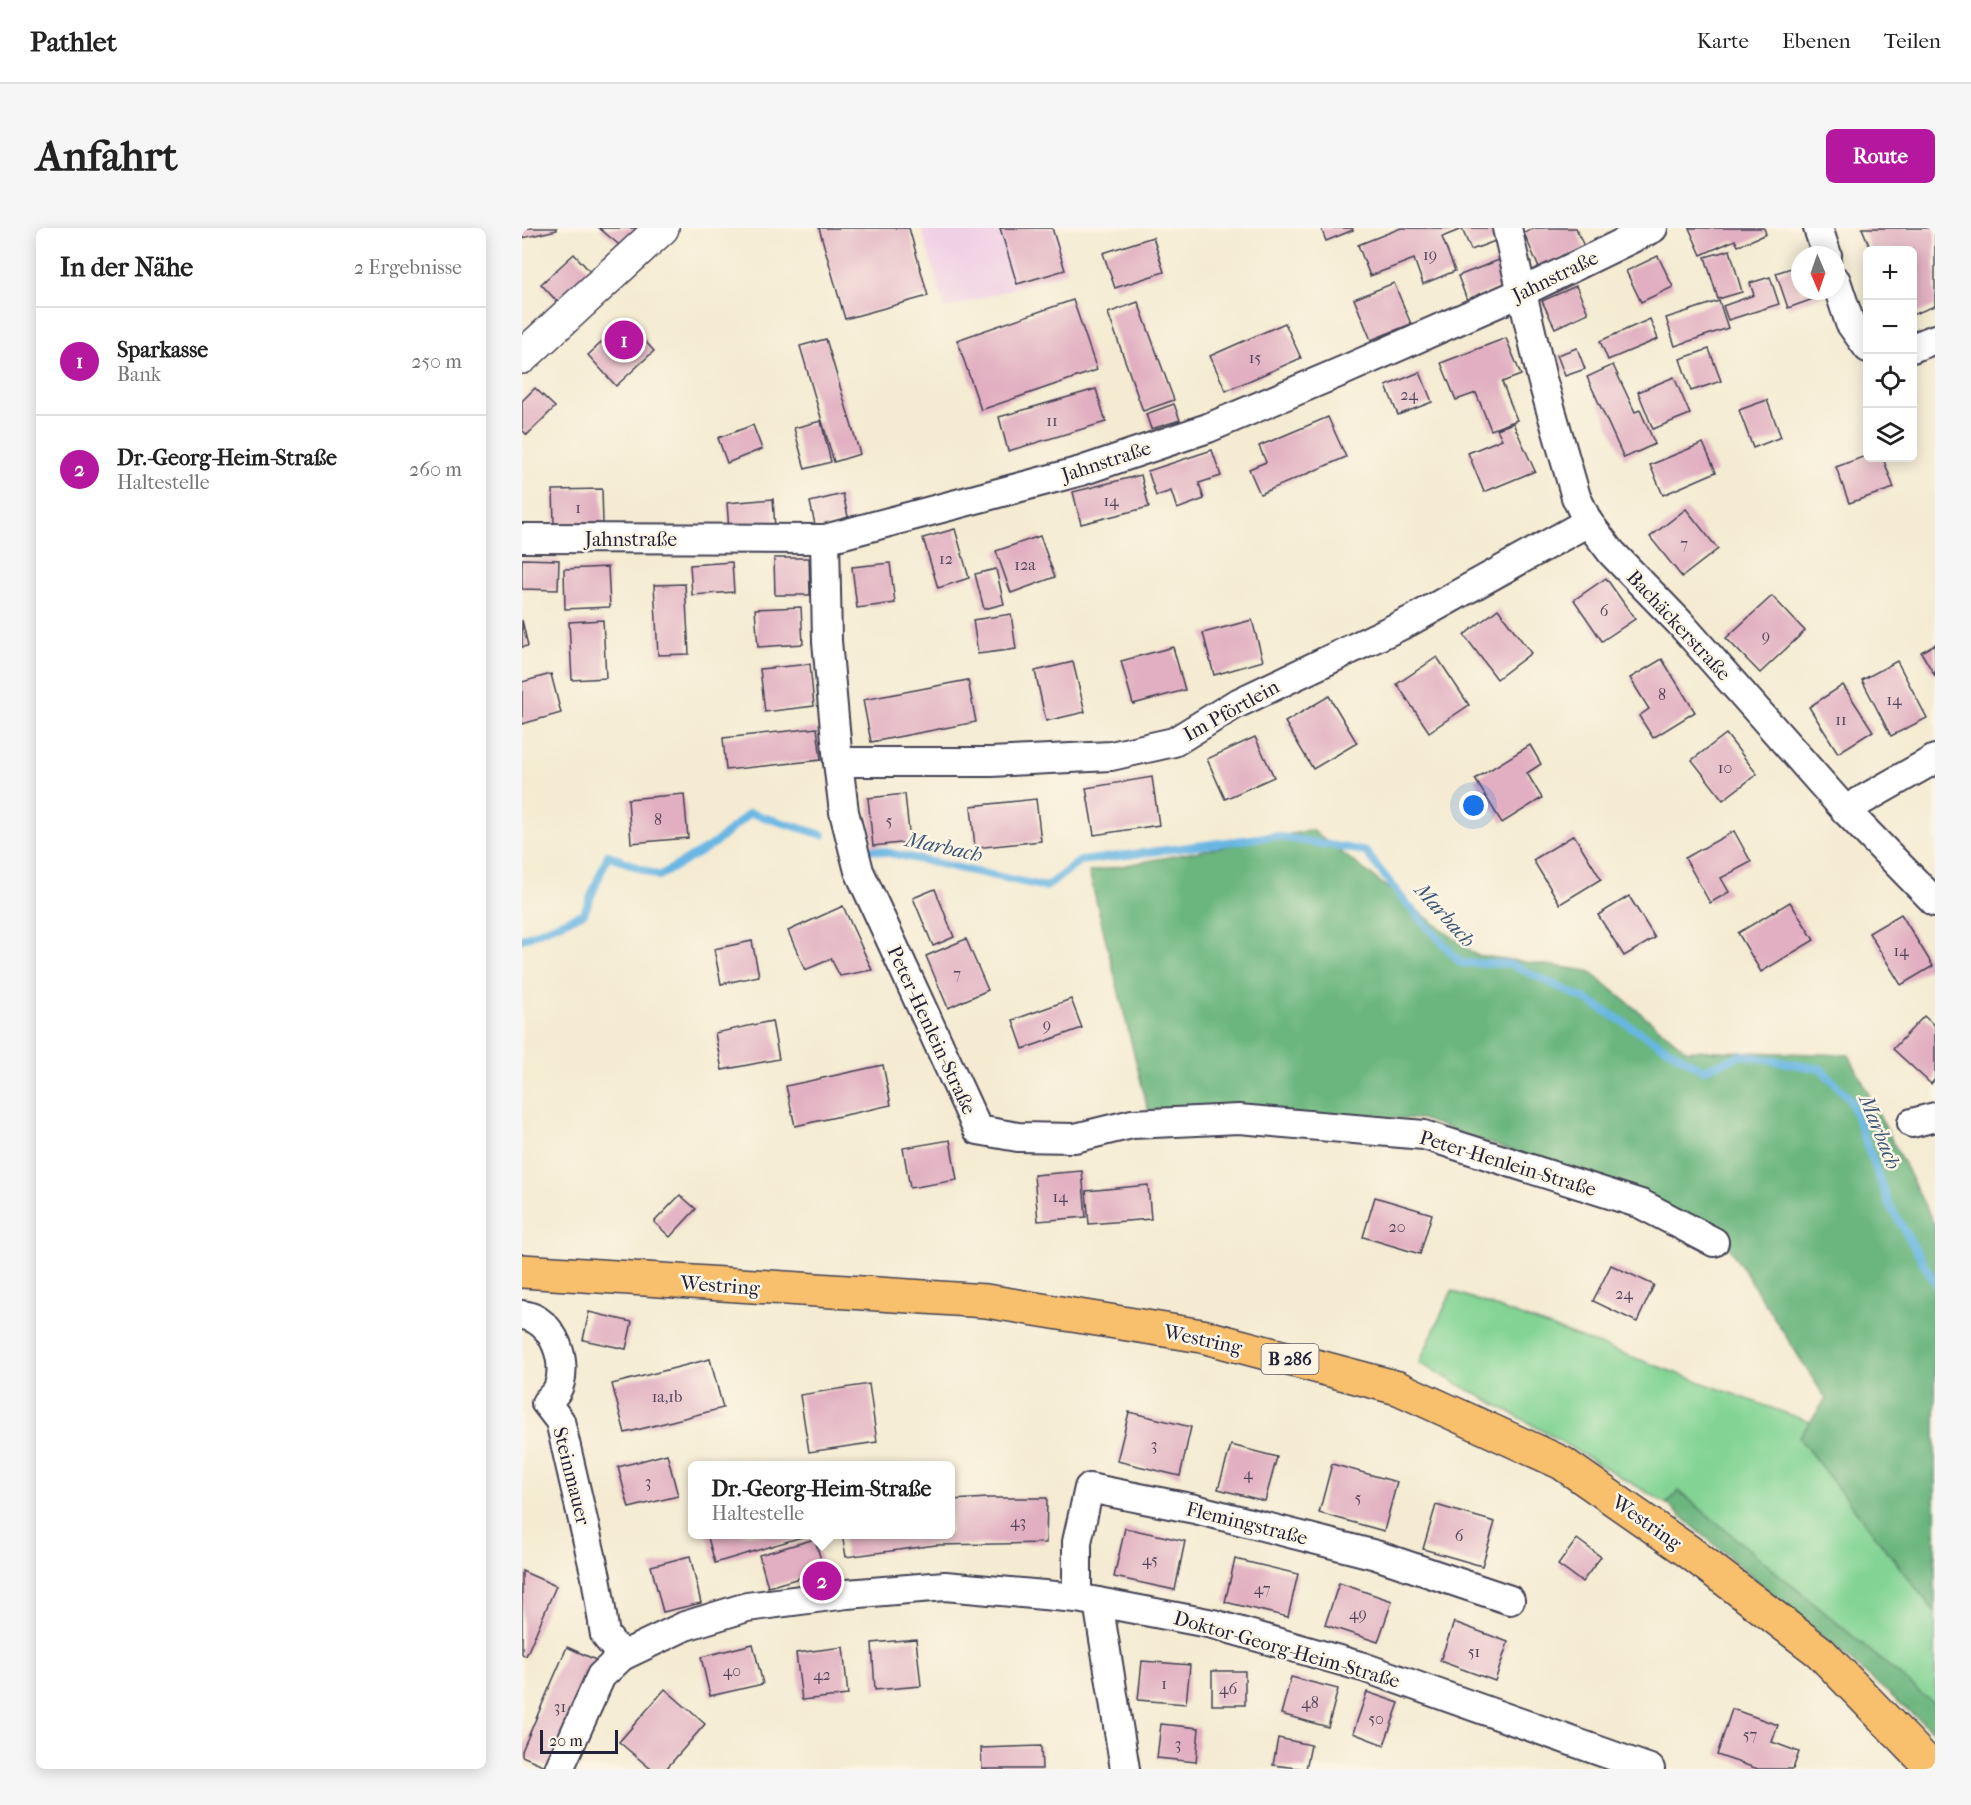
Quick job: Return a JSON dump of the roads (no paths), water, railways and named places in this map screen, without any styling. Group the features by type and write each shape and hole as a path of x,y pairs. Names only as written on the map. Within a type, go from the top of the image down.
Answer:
{"main road":[{"name":"Westring","path":"522,1271 986,1301 1202,1336 1398,1388 1562,1463 1688,1551 1820,1652 1934,1769"}],"street":[{"path":"522,357 662,228"},
{"name":"Bachäckerstraße","path":"1507,228 1520,293 1575,497 1588,522 1612,553 1679,621 1845,810 1935,902"},
{"name":"Jahnstraße","path":"522,538 825,539 1081,471 1208,428 1520,293 1653,228"},
{"path":"1818,228 1824,246"},
{"path":"1842,300 1850,323 1863,341"},
{"path":"1917,346 1935,339"},
{"name":"Im Pförtlein","path":"838,762 992,762 1111,756 1174,742 1234,705 1410,621 1588,522"},
{"name":"Peter-Henlein-Straße","path":"825,539 827,641 838,762 844,812 859,871 978,1130 1018,1137 1076,1138 1132,1124 1239,1119 1424,1135 1641,1204 1714,1242"},
{"path":"1845,810 1935,759"},
{"name":"Steinmauer","path":"522,1315 530,1316 549,1330 559,1352 561,1374 556,1392 534,1405 560,1421 597,1577 605,1635 622,1656"},
{"name":"Flemingstraße","path":"1088,1600 1077,1542 1089,1488 1195,1509 1376,1555 1510,1600"},
{"name":"Doktor-Georg-Heim-Straße","path":"559,1769 601,1676 622,1656 685,1626 747,1607 847,1594 945,1586 1088,1600 1213,1624 1363,1667 1650,1769"},
{"path":"1088,1600 1125,1769"}],"waterway":[{"name":"Marbach","path":"522,939 584,913 608,855 659,876 714,844 750,813 823,835"},
{"name":"Marbach","path":"871,849 1046,887 1080,861 1274,836 1365,851 1406,903 1461,963 1510,964 1587,1000 1703,1070 1742,1055 1821,1069 1850,1099 1888,1202 1935,1283"}],"place":[{"name":"Sparkasse","path":"624,340"},
{"name":"Dr.-Georg-Heim-Straße","path":"822,1581"}]}
